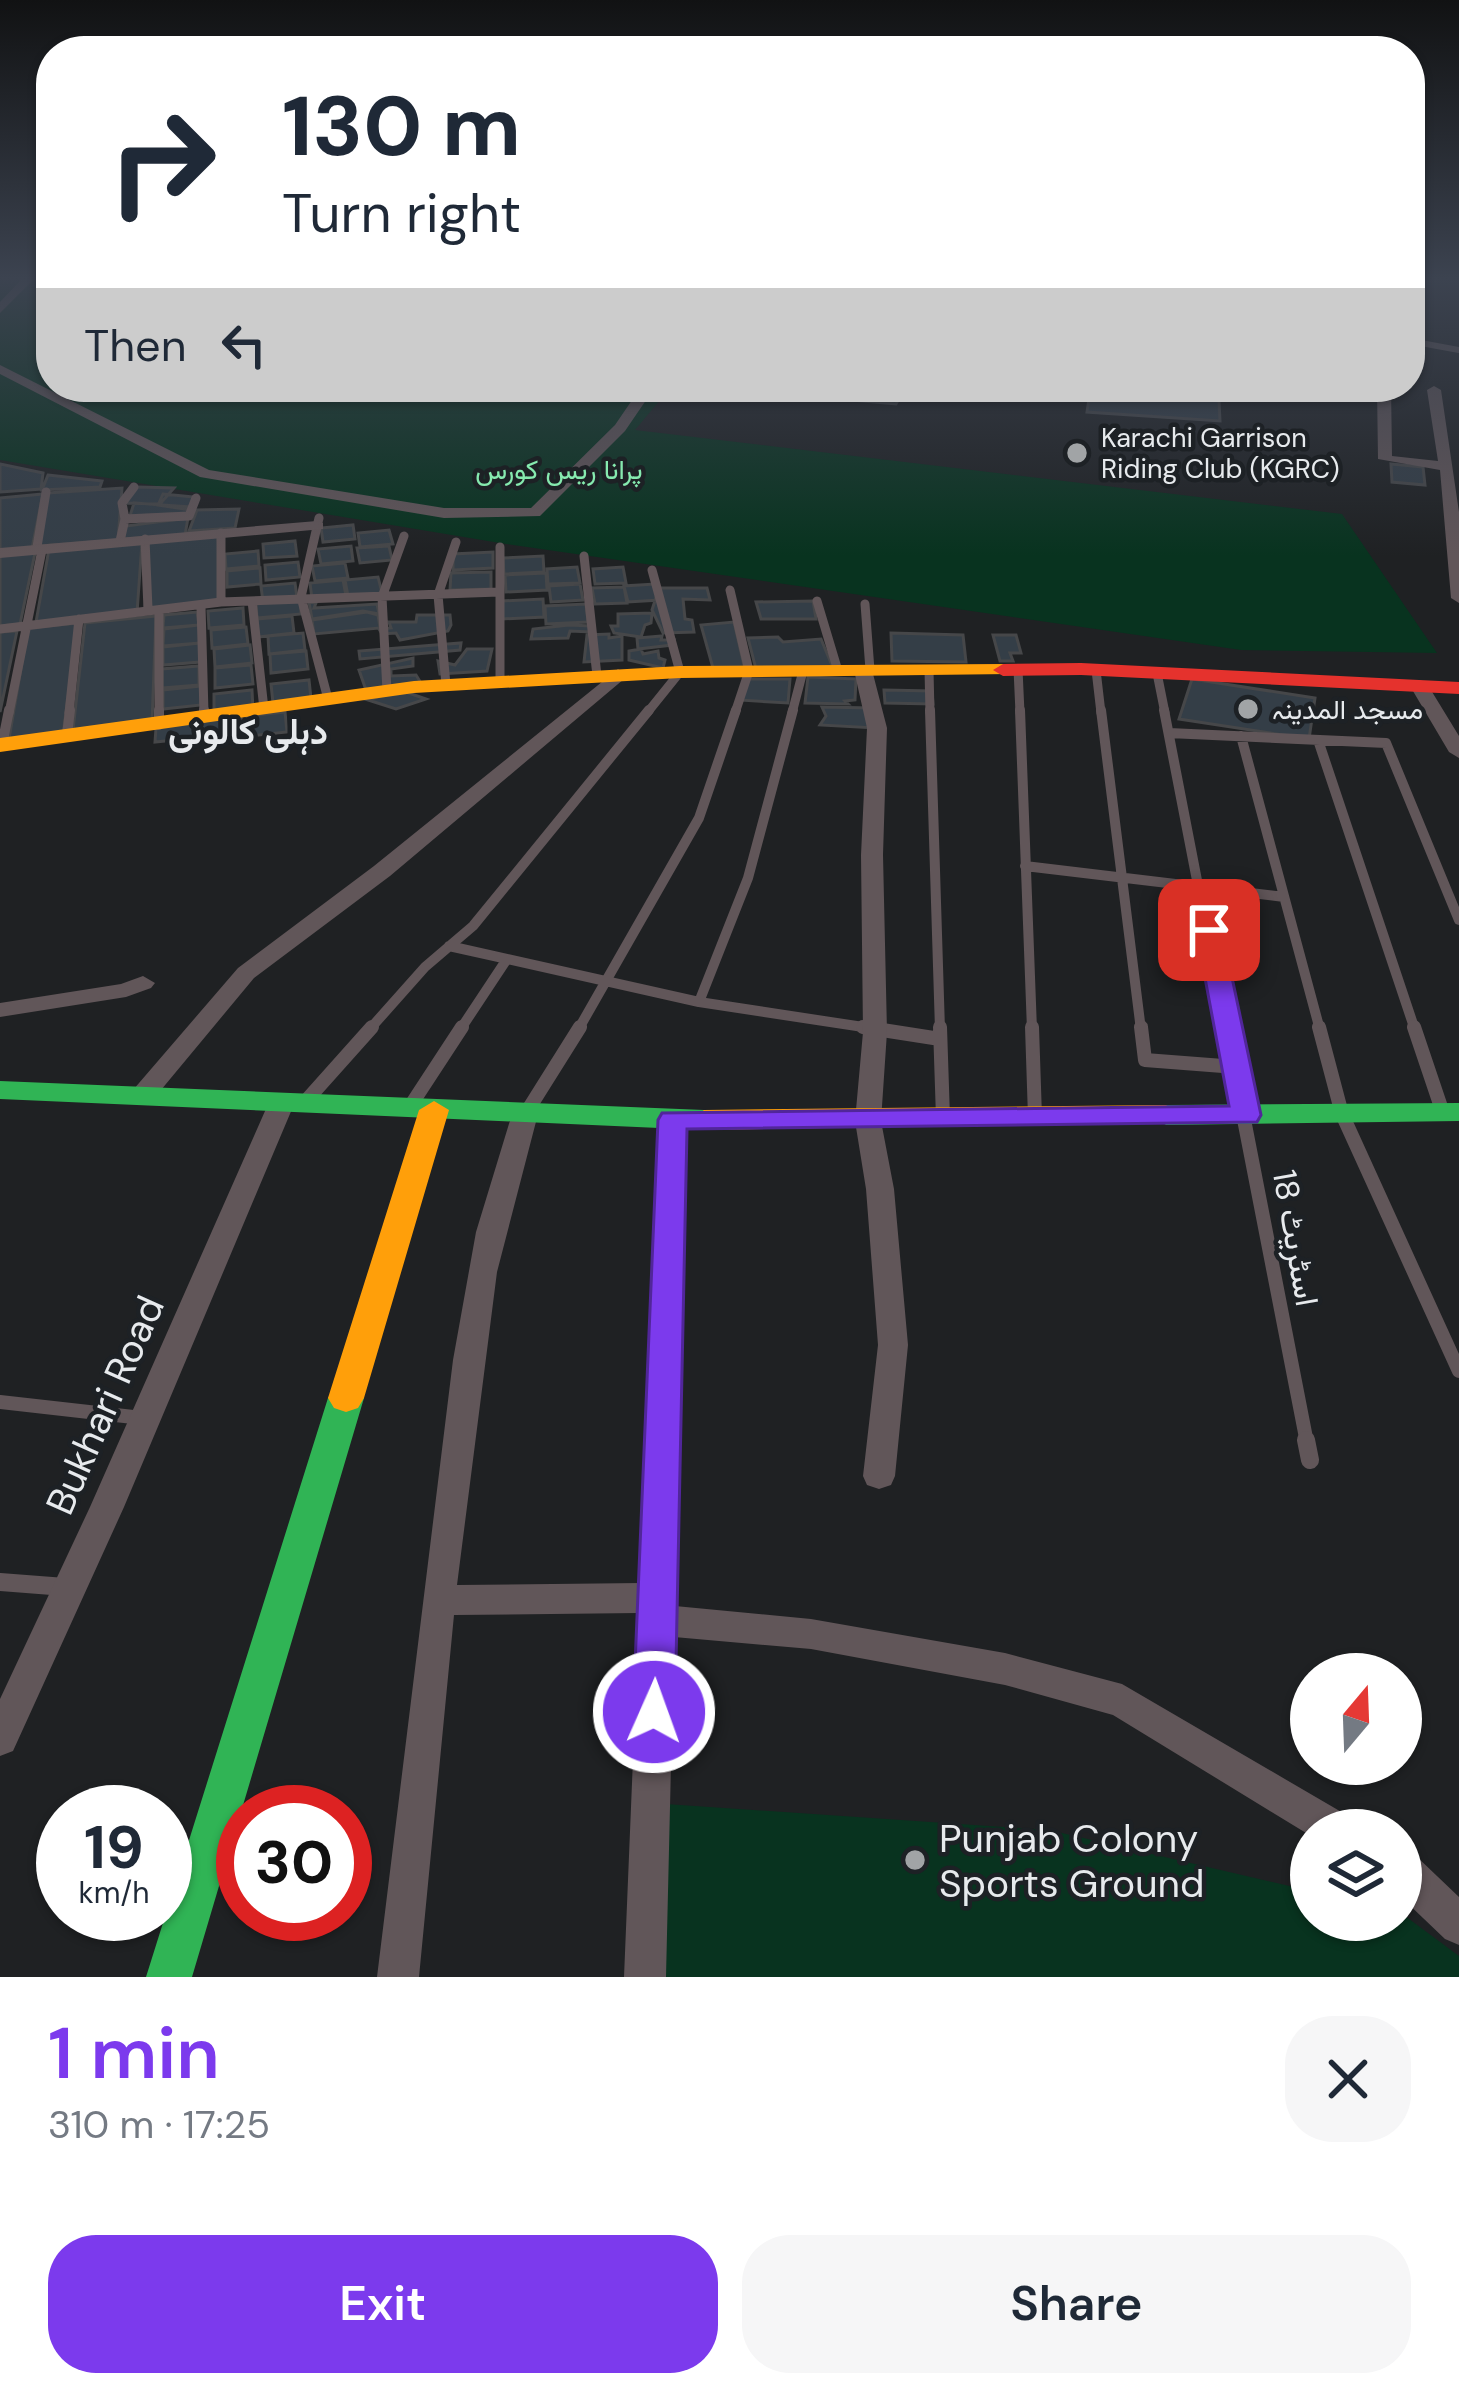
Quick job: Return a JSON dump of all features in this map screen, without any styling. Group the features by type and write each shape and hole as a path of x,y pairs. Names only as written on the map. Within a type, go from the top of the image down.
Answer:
{"street":[{"path":"4,371 36,387"},
{"path":"1434,390 1451,474 1459,598"},
{"path":"64,402 205,474 444,514 535,513 620,428 638,402"},
{"path":"511,514 606,422 619,402"},
{"path":"1384,402 1385,458 1451,474"},
{"path":"0,553 318,522"},
{"path":"857,670 877,728 872,855 875,1032 868,1121 893,1345 880,1476"},
{"path":"1,745 386,691 680,672 1096,670 1459,688"},
{"path":"142,1096 246,973 382,871 607,676"},
{"path":"1419,686 1459,752"},
{"path":"0,1010 126,990 143,983"},
{"path":"0,1090 673,1120 1451,1112"},
{"name":"Bukhari Road","path":"0,1739 293,1103"},
{"path":"169,1977 422,1109"},
{"path":"398,1977 426,1756 438,1600 482,1269 525,1114"},
{"path":"645,1977 673,1120"},
{"path":"438,1600 657,1609 1005,1669 1122,1701 1301,1809"},
{"path":"1422,1889 1459,1924"}],"lane":[{"path":"120,541 125,520 122,503 134,487"},
{"path":"1,745 42,550 37,547 46,492"},
{"path":"125,520 189,516 196,498"},
{"path":"318,522 301,597 328,699"},
{"path":"221,533 221,602"},
{"path":"386,691 382,597 404,536"},
{"path":"145,539 154,610 159,724"},
{"path":"446,685 438,595 456,542"},
{"path":"500,548 500,682"},
{"path":"584,556 607,676"},
{"path":"293,1103 425,967 472,926 680,672 652,570"},
{"path":"525,1114 609,981 699,818 748,671 730,590"},
{"path":"0,629 221,602 500,592"},
{"path":"252,601 264,709"},
{"path":"817,602 857,670"},
{"path":"857,670 865,602"},
{"path":"201,606 204,718"},
{"path":"67,736 80,619"},
{"path":"1018,669 1034,1118"},
{"path":"928,670 943,1118"},
{"path":"1096,670 1145,1060 1236,1066"},
{"path":"699,1002 748,878 803,671"},
{"name":"اسٹریٹ 18","path":"1157,673 1310,1460"},
{"path":"1169,733 1385,743 1459,920"},
{"path":"1241,736 1342,1114 1459,1371"},
{"path":"1318,740 1451,1112"},
{"path":"1025,866 1284,897"},
{"path":"449,946 699,1002 940,1039"},
{"path":"422,1109 507,959"},
{"path":"0,1402 146,1418"},
{"path":"0,1582 70,1588"}],"green space":[{"name":"پرانا ریس کورس","path":"0,371 36,371 36,402 658,402 635,430 1342,514 1437,653 1241,650 500,543 0,460"},
{"name":"Punjab Colony Sports Ground","path":"651,1803 1049,1830 1290,1886 1290,1941 1422,1941 1422,1929 1459,1956 1459,1977 648,1977"}],"building":[{"path":"1088,402 1219,402 1220,421 1087,412"},
{"path":"0,464 43,473 41,489 0,492"},
{"path":"1391,464 1423,467 1425,485 1392,482"},
{"path":"48,475 102,481 100,487 42,490"},
{"path":"137,487 174,488 160,504 122,503"},
{"path":"122,488 118,540 39,546 48,493"},
{"path":"43,494 32,548 0,550 0,498"},
{"path":"163,494 194,497 191,510 158,505"},
{"path":"134,503 193,507 191,513 130,516"},
{"path":"239,509 235,528 189,531 197,510"},
{"path":"188,518 185,535 123,539 126,526"},
{"path":"353,525 355,539 323,542 321,528"},
{"path":"389,530 393,544 360,547 358,533"},
{"path":"218,535 221,604 145,611 148,541"},
{"path":"295,541 297,556 264,558 263,544"},
{"path":"142,542 137,613 36,622 49,549"},
{"path":"351,546 353,561 321,564 318,549"},
{"path":"389,546 392,560 360,563 357,548"},
{"path":"258,551 259,566 226,569 225,554"},
{"path":"493,552 493,568 453,570 453,554"},
{"path":"35,553 20,624 0,626 0,555"},
{"path":"543,556 544,572 504,574 503,558"},
{"path":"298,562 300,577 266,580 265,565"},
{"path":"345,563 348,578 315,581 312,566"},
{"path":"577,567 580,583 548,584 547,569"},
{"path":"623,567 626,583 595,584 593,569"},
{"path":"260,568 261,584 227,587 227,571"},
{"path":"491,572 491,589 450,590 451,573"},
{"path":"546,573 547,590 506,592 505,575"},
{"path":"378,577 382,593 348,596 345,580"},
{"path":"343,580 346,596 312,599 310,583"},
{"path":"295,583 297,598 263,602 261,586"},
{"path":"580,584 583,600 551,602 549,586"},
{"path":"655,584 659,600 628,602 624,586"},
{"path":"624,587 627,603 595,604 592,588"},
{"path":"659,588 707,588 710,600 683,599 685,619 692,620 694,632 663,633 652,610"},
{"path":"300,599 301,614 257,618 256,602"},
{"path":"543,599 544,617 502,619 502,601"},
{"path":"813,601 816,619 761,619 756,602"},
{"path":"309,602 316,603 314,608 377,604 379,614 363,611 312,619"},
{"path":"586,604 588,622 546,624 545,606"},
{"path":"243,608 244,625 209,628 208,611"},
{"path":"197,612 199,625 163,628 164,615"},
{"path":"367,612 378,615 380,628 314,634 312,620"},
{"path":"652,613 641,637 614,633 611,626 618,626 618,614"},
{"path":"417,615 450,615 451,625 448,631 400,640 396,633 382,634 379,629 391,628 389,622 416,622"},
{"path":"156,616 152,722 73,730 85,623"},
{"path":"292,616 294,633 258,637 257,619"},
{"path":"734,622 745,670 713,668 701,625"},
{"path":"78,623 63,734 9,739 28,628"},
{"path":"199,625 200,643 163,646 164,629"},
{"path":"591,626 591,632 531,639 533,629"},
{"path":"246,627 248,644 212,648 211,630"},
{"path":"17,631 0,712 0,632"},
{"path":"303,633 305,650 269,654 268,636"},
{"path":"891,633 963,635 966,662 892,661"},
{"path":"609,634 609,638 622,636 622,660 584,662 587,635"},
{"path":"993,635 1016,635 1021,653 1010,653 1013,661 1000,661"},
{"path":"662,636 661,640 674,640 672,645 638,649 637,638"},
{"path":"778,637 783,642 821,639 833,668 756,669 748,638"},
{"path":"200,643 200,662 163,665 163,647"},
{"path":"461,643 460,650 360,659 359,651"},
{"path":"250,645 252,663 215,667 214,649"},
{"path":"467,649 492,649 487,671 440,674 438,661 455,665"},
{"path":"641,649 643,654 658,651 665,660 663,668 629,660 629,651"},
{"path":"306,651 308,669 271,673 270,654"},
{"path":"413,658 413,666 391,669 391,676 416,675 421,683 366,690 359,670"},
{"path":"251,665 253,684 215,688 215,668"},
{"path":"199,666 199,685 162,688 162,669"},
{"path":"808,677 856,679 855,700 805,703"},
{"path":"747,679 790,679 788,703 739,700"},
{"name":"مسجد المدینہ","path":"1192,679 1315,698 1309,739 1179,719"},
{"path":"309,680 311,699 273,703 271,684"},
{"path":"201,686 201,705 163,709 163,690"},
{"path":"252,690 253,710 214,714 214,694"},
{"path":"400,690 426,699 396,709 368,700"},
{"path":"884,690 932,691 933,704 885,703"},
{"path":"822,707 871,708 875,728 820,725 826,716"},
{"path":"285,712 287,732 248,736 247,716"},
{"path":"241,715 242,736 202,741 202,720"},
{"path":"193,722 195,738 155,742 156,728"}],"traffic: fast":[{"path":"0,1090 704,1120"},
{"path":"1166,1115 1459,1112"},
{"path":"169,1977 346,1398"}],"traffic: slow":[{"path":"0,745 414,687 680,672 1003,670"},
{"path":"346,1398 434,1110"},
{"path":"704,1120 1166,1115"}],"traffic: jam":[{"path":"1003,670 1081,669 1459,688"}],"place":[{"name":"Karachi Garrison Riding Club (KGRC)","path":"1077,453"},
{"name":"مسجد المدینہ","path":"1248,709"},
{"name":"Punjab Colony Sports Ground","path":"915,1860"}],"district":[{"name":"دہلی کالونی","path":"248,731"}],"route":[{"path":"654,1712 673,1120 1246,1115 1209,930"}]}
